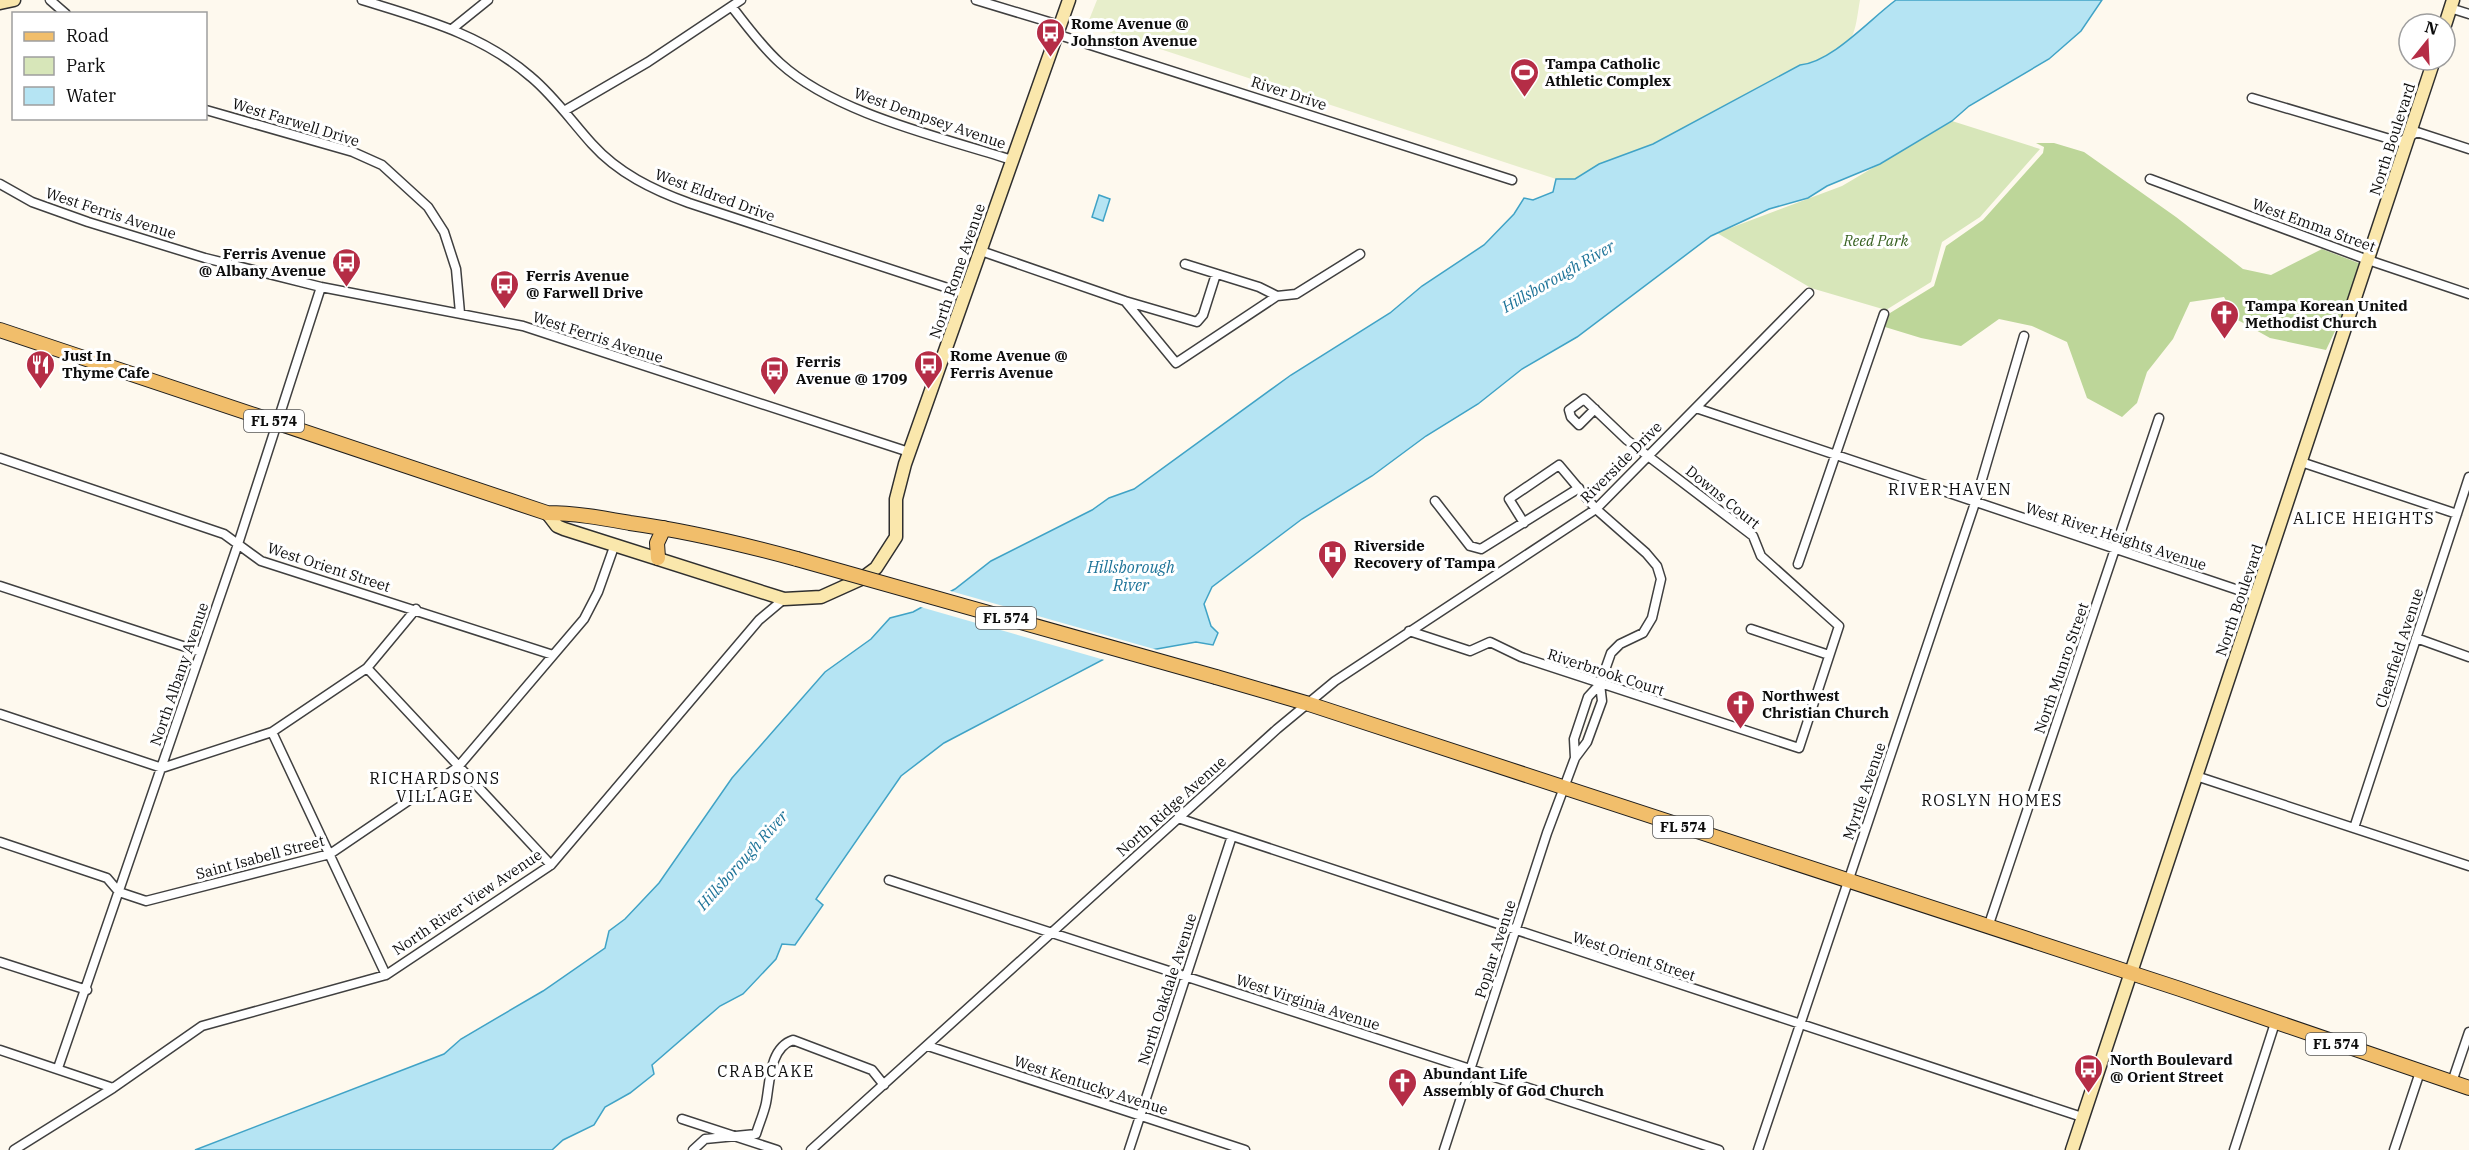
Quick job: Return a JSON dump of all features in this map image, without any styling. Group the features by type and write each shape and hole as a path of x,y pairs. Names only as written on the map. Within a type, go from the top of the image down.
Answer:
{"main road":[{"name":"FL 574","path":"0,330 547,513 567,513 727,540 1310,704 2130,972 2469,1088"},
{"path":"658,558 657,543 664,528"}],"street":[{"path":"0,3 14,0"},
{"path":"50,0 64,12"},
{"name":"West Eldred Drive","path":"362,0 453,29 486,45 517,65 544,88 609,160 638,180 668,195 966,294"},
{"path":"453,29 488,0"},
{"path":"564,111 648,62 741,0"},
{"name":"River Drive","path":"976,0 1512,180"},
{"name":"North Rome Avenue","path":"784,599 821,597 861,579 876,567 896,537 898,491 909,453 1068,0"},
{"path":"2452,4 2469,14"},
{"name":"West Dempsey Avenue","path":"732,7 765,48 803,81 853,108 1012,160"},
{"name":"North Boulevard","path":"2072,1150 2430,72"},
{"path":"2252,98 2400,142 2417,132 2469,149"},
{"name":"West Farwell Drive","path":"207,110 353,152 382,165 428,207 444,232 456,269 460,313"},
{"name":"West Emma Street","path":"2150,179 2368,260 2469,294"},
{"name":"West Ferris Avenue","path":"0,183 32,202 205,258 321,287 523,326 909,453"},
{"path":"981,251 1125,301 1197,322 1203,315 1216,274"},
{"path":"1125,301 1176,363 1277,296 1296,294 1360,254"},
{"path":"1185,264 1259,287 1277,296"},
{"name":"North Albany Avenue","path":"58,1068 87,990 238,544 321,287"},
{"name":"Riverside Drive","path":"1310,704 1335,681 1596,510 1647,454 1809,292"},
{"path":"1798,564 1884,314"},
{"name":"Myrtle Avenue","path":"1758,1150 1975,503 2024,336"},
{"name":"West River Heights Avenue","path":"1695,408 2256,596"},
{"path":"1595,409 1647,454"},
{"name":"North Munro Street","path":"1988,927 2159,418"},
{"name":"Downs Court","path":"1647,454 1753,536 1761,556 1839,626 1799,748"},
{"name":"West Orient Street","path":"0,459 224,534 261,561 416,609 553,655"},
{"path":"2301,462 2457,514"},
{"name":"Poplar Avenue","path":"1524,524 1509,499 1559,465 1596,510 1646,553 1657,566 1661,579 1652,618 1643,633 1620,644 1611,653 1600,684 1588,697 1574,739 1575,758"},
{"name":"Clearfield Avenue","path":"2354,828 2469,477"},
{"path":"1435,501 1470,546 1480,549 1579,488"},
{"path":"547,513 557,526 784,599"},
{"name":"Saint Isabell Street","path":"0,842 107,878 119,892 146,901 330,854 458,767 584,620 598,592 615,544"},
{"path":"0,586 201,652"},
{"name":"North River View Avenue","path":"14,1150 113,1088 202,1026 386,975 551,865 759,620 784,599"},
{"path":"0,714 162,768 272,732 367,668 416,609"},
{"path":"1751,629 1829,655"},
{"name":"Riverbrook Court","path":"1409,631 1470,651 1490,642 1521,657 1799,748"},
{"path":"2416,638 2469,657"},
{"path":"367,668 551,865"},
{"name":"Poplar Avenue","path":"1444,1150 1563,788 1575,758 1587,742 1602,701 1600,684"},
{"name":"North Ridge Avenue","path":"812,1150 1276,729 1310,704"},
{"path":"272,732 386,975"},
{"path":"2196,776 2469,866"},
{"name":"West Orient Street","path":"1178,818 2082,1117"},
{"name":"North Oakdale Avenue","path":"1129,1150 1232,836"},
{"name":"West Virginia Avenue","path":"889,880 1719,1150"},
{"path":"0,962 87,990"},
{"path":"2234,1150 2275,1023"},
{"path":"2452,1082 2469,1032"},
{"path":"693,1150 705,1139 756,1134 765,1107 771,1065 787,1042 793,1040 872,1070 884,1085"},
{"name":"West Kentucky Avenue","path":"928,1046 1245,1150"},
{"path":"0,1050 113,1088"},
{"path":"2394,1150 2420,1072"},
{"path":"682,1119 777,1150"}],"green space":[{"name":"Tampa Catholic Athletic Complex","path":"1097,0 1860,0 1853,34 1830,56 1800,65 1653,144 1599,164 1575,179 1556,179 1087,25"},
{"name":"Reed Park","path":"1952,121 2040,149 1980,217 1942,242 1931,282 1886,310 1811,288 1717,233 1842,186"},
{"path":"2036,143 2054,143 2084,152 2176,217 2243,269 2271,275 2322,249 2361,264 2349,302 2326,350 2270,338 2236,319 2224,297 2190,302 2173,339 2147,372 2137,403 2122,417 2087,398 2067,342 2032,326 1999,319 1961,346 1921,338 1885,327 1890,313 1934,286 1946,246 1983,220 2043,153 2044,147"}],"water":[{"name":"Hillsborough River","path":"1896,0 2102,0 2081,31 2049,59 1969,106 1952,121 1880,164 1827,186 1808,198 1769,209 1711,236 1577,337 1522,369 1478,404 1426,436 1372,476 1302,519 1212,587 1204,604 1211,626 1218,633 1213,645 1196,642 1106,658 944,743 901,776 816,899 823,905 795,945 782,944 776,959 743,994 720,1006 652,1065 654,1074 630,1093 605,1107 594,1125 563,1140 552,1150 195,1150 444,1054 461,1039 543,991 605,948 609,931 625,919 659,883 732,778 825,672 871,639 890,618 913,612 955,589 991,561 1092,510 1109,498 1134,489 1291,375 1390,313 1422,286 1484,245 1514,214 1524,198 1533,200 1553,192 1556,179 1575,179 1599,164 1653,144 1800,65 1825,56 1850,39"},
{"path":"1099,195 1110,199 1103,221 1092,217"}],"pier":[{"path":"947,590 1161,651 1108,661 917,606"}],"place":[{"name":"Rome Avenue @ Johnston Avenue","path":"1050,58"},
{"name":"Tampa Catholic Athletic Complex","path":"1524,98"},
{"name":"Ferris Avenue @ Albany Avenue","path":"347,288"},
{"name":"Ferris Avenue @ Farwell Drive","path":"505,310"},
{"name":"Tampa Korean United Methodist Church","path":"2224,340"},
{"name":"Just In Thyme Cafe","path":"41,390"},
{"name":"Rome Avenue @ Ferris Avenue","path":"929,390"},
{"name":"Ferris Avenue @ 1709","path":"775,396"},
{"name":"Riverside Recovery of Tampa","path":"1333,580"},
{"name":"Northwest Christian Church","path":"1741,730"},
{"name":"North Boulevard @ Orient Street","path":"2089,1094"},
{"name":"Abundant Life Assembly of God Church","path":"1402,1108"}],"district":[{"name":"RIVER HAVEN","path":"1950,489"},
{"name":"ALICE HEIGHTS","path":"2364,518"},
{"name":"RICHARDSONS VILLAGE","path":"435,787"},
{"name":"ROSLYN HOMES","path":"1992,800"},
{"name":"CRABCAKE","path":"766,1071"}]}
